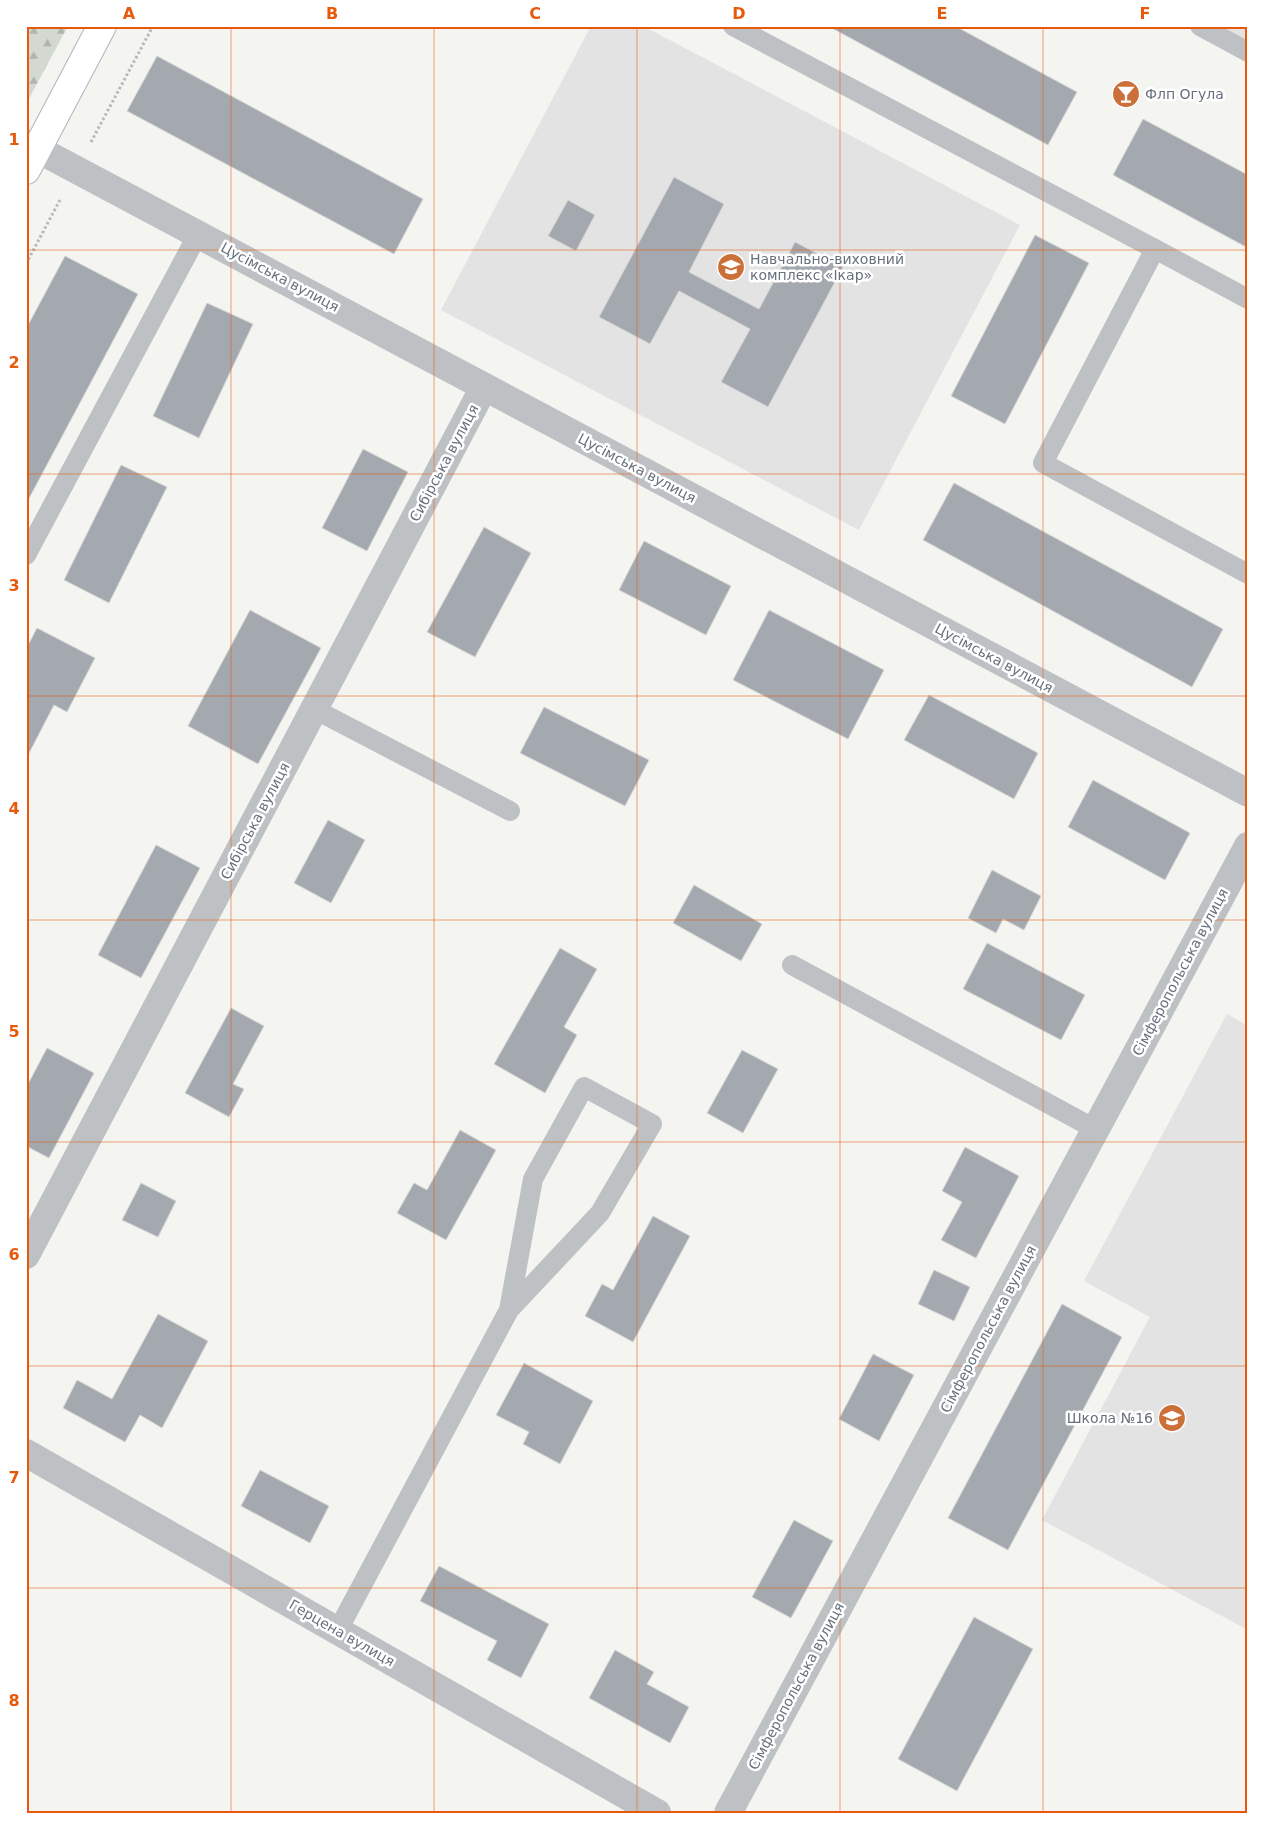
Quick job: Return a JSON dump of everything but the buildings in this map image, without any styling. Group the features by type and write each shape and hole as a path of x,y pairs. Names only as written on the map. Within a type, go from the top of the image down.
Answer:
{"main road":[{"path":"30,154 102,26"}],"street":[{"name":"Цусімська вулиця","path":"30,154 198,234 1248,793"},
{"name":"Сибірська вулиця","path":"26,1255 484,386"},
{"name":"Сімферопольська вулиця","path":"728,1813 1248,846"},
{"name":"Герцена вулиця","path":"26,1453 657,1813"}],"lane":[{"path":"733,26 1248,299"},
{"path":"1200,26 1248,52"},
{"path":"26,555 198,234"},
{"path":"1155,249 1043,463 1248,574"},
{"path":"314,709 510,811"},
{"path":"792,965 1096,1129"},
{"path":"338,1630 509,1310 600,1213 652,1124 584,1087 533,1179 509,1310"}],"shaded area":[{"name":"Навчально-виховний комплекс «Ікар»","path":"591,26 643,26 1020,225 859,530 441,310"},
{"path":"1186,26 1248,26 1248,59"},
{"name":"Школа №16","path":"1227,1014 1248,1026 1248,1630 1042,1520 1150,1317 1084,1281"}],"green space":[{"path":"26,26 68,26 26,104"}],"place":[{"name":"Флп Огула","path":"1126,94"},
{"name":"Навчально-виховний комплекс «Ікар»","path":"731,267"},
{"name":"Школа №16","path":"1172,1418"}]}
